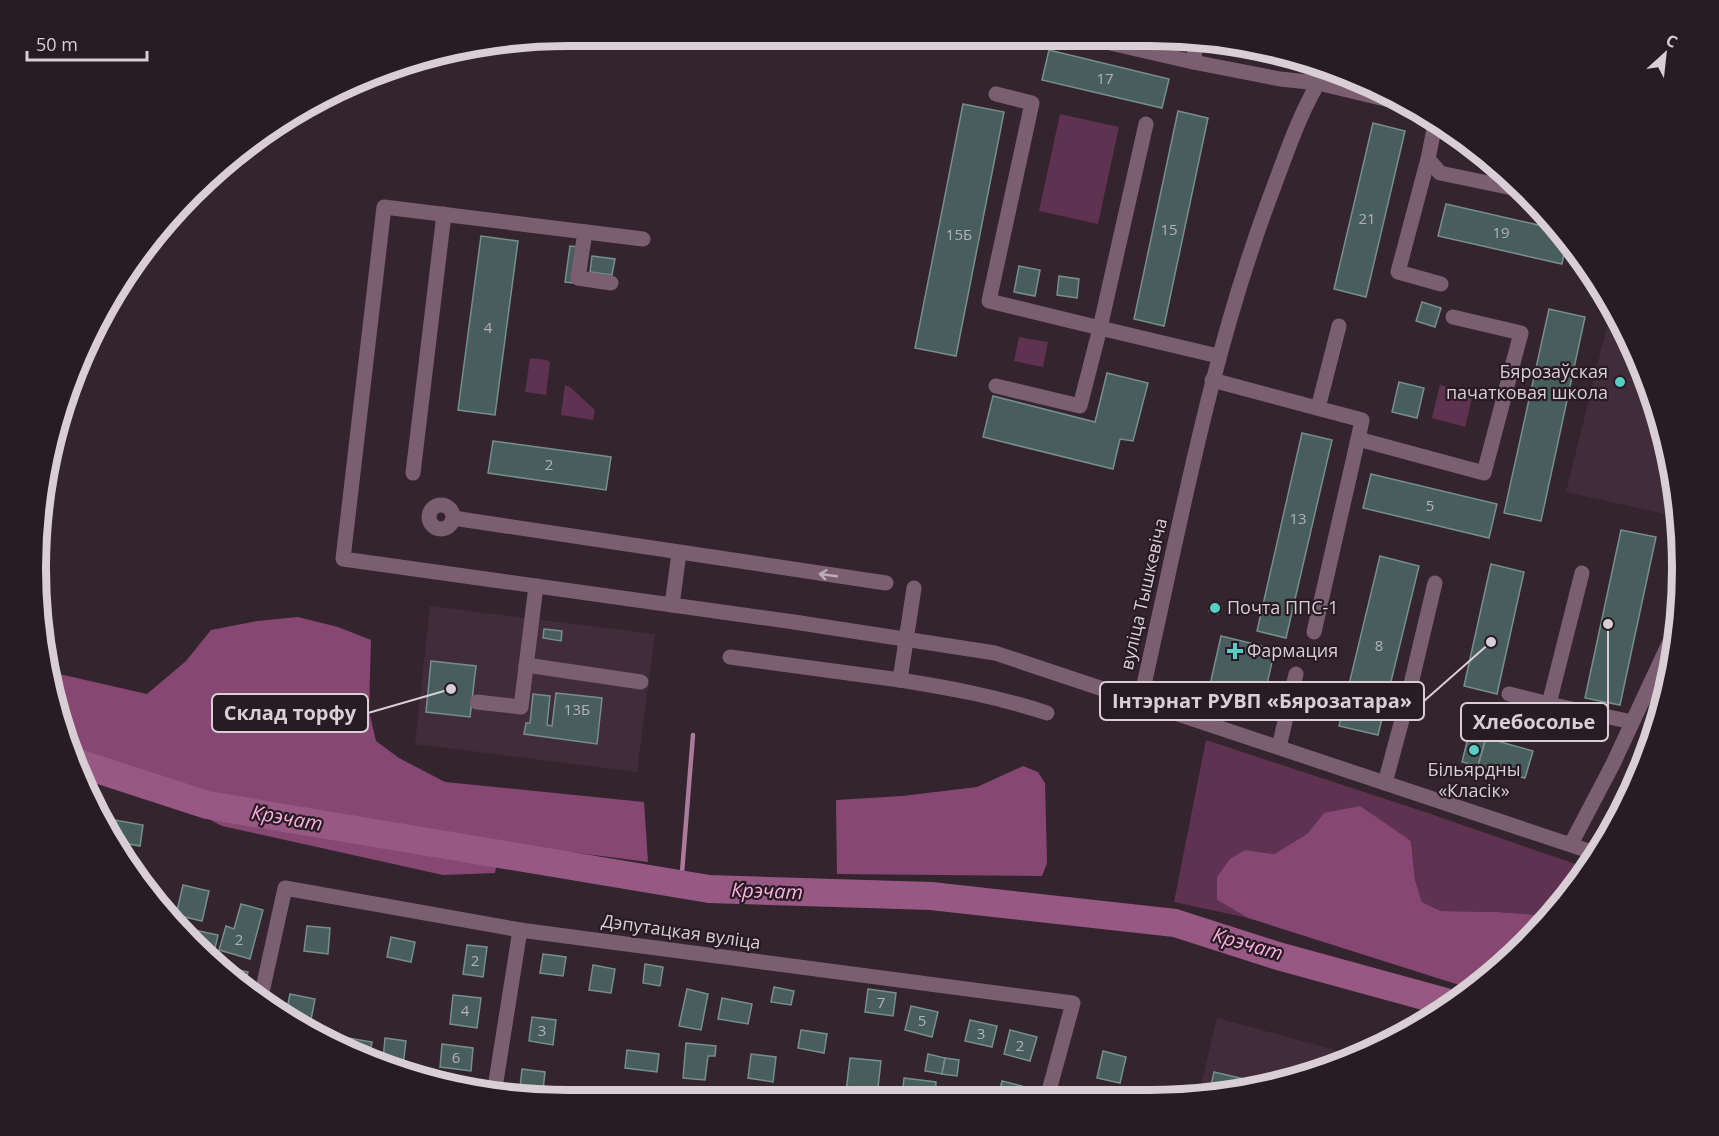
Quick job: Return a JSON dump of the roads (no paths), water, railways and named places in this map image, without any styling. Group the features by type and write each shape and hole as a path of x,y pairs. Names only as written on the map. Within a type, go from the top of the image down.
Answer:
{"street":[{"path":"1122,46 1280,79 1321,78 1359,90"},
{"path":"1193,62 1195,49"},
{"name":"вуліца Тышкевіча","path":"1140,702 1218,356 1251,248 1296,129 1321,78"},
{"path":"996,94 1032,103 989,301 1218,356"},
{"path":"996,386 1080,406 1146,124"},
{"path":"1434,130 1398,272 1441,284"},
{"path":"1428,159 1440,173 1507,187"},
{"path":"643,239 384,207 343,559 995,653 1589,851"},
{"path":"413,473 444,214"},
{"path":"585,232 578,278 610,283"},
{"path":"1358,439 1484,473 1521,333 1453,317"},
{"path":"1318,408 1339,326"},
{"path":"1212,380 1362,420 1314,632"},
{"path":"453,518 886,583"},
{"path":"672,605 678,553"},
{"path":"1549,704 1582,573"},
{"path":"1385,783 1435,583"},
{"path":"477,702 522,707 536,586"},
{"path":"900,680 914,588"},
{"path":"1571,844 1665,651"},
{"path":"729,657 958,689 1014,702 1047,713"},
{"path":"526,665 641,682"},
{"path":"1279,747 1296,674"},
{"path":"1509,694 1632,722"},
{"name":"Дэпутацкая вуліца","path":"262,990 285,888 520,930 1073,1003 1049,1090"},
{"path":"496,1084 520,930"}],"waterway":[{"path":"681,885 693,735"},
{"name":"Крэчат","path":"85,765 207,805 709,889 931,896 1175,923 1278,956 1442,1001"}],"place":[{"name":"Бярозаўская пачатковая школа","path":"1620,382"},
{"name":"Почта ППС-1","path":"1215,608"},
{"name":"Хлебосолье","path":"1608,624"},
{"name":"Інтэрнат РУВП «Бярозатара»","path":"1491,642"},
{"name":"Фармация","path":"1235,651"},
{"name":"Склад торфу","path":"451,689"},
{"name":"Більярдны «Класік»","path":"1474,750"}]}
